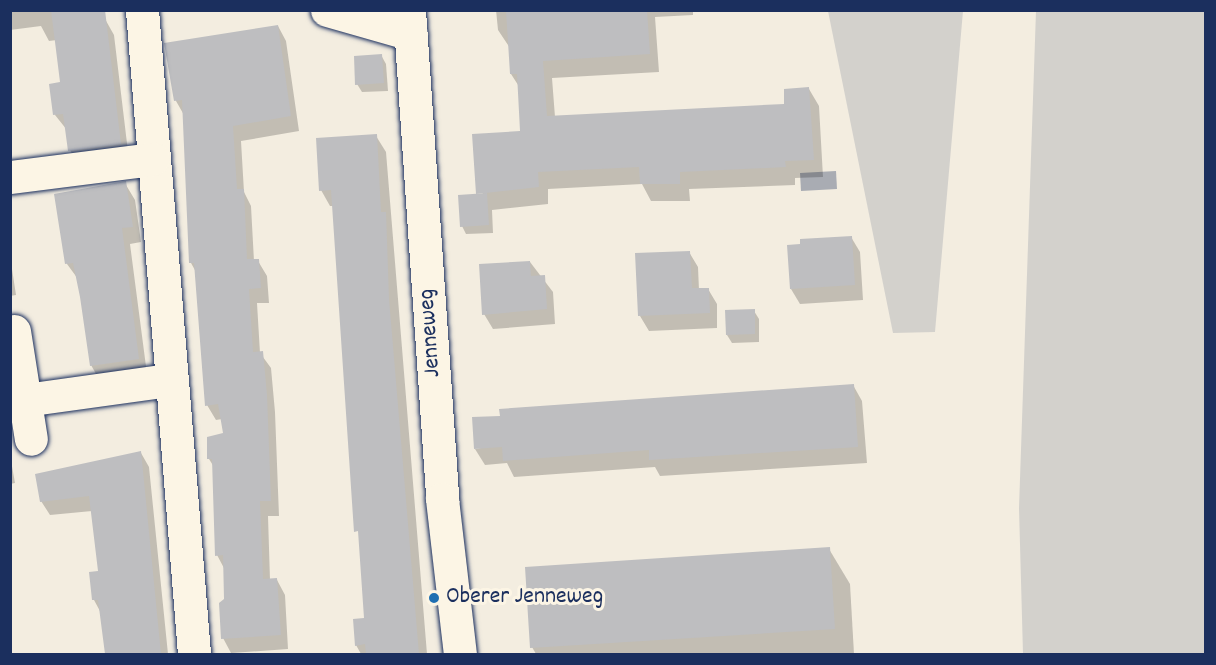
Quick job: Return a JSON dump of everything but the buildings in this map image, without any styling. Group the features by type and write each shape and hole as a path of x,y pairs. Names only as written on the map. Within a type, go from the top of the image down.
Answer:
{"street":[{"path":"142,10 170,380 194,654"},
{"path":"327,10 410,22"},
{"name":"Jenneweg","path":"410,22 442,498 460,654"},
{"path":"10,177 153,159"},
{"path":"14,331 31,439"},
{"path":"26,400 170,380"}],"shaded area":[{"path":"828,11 963,11 935,332 893,333"},
{"path":"1036,11 1205,11 1205,654 1023,654 1019,508"},
{"path":"836,171 837,189 801,191 800,173"}],"place":[{"name":"Oberer Jenneweg","path":"434,598"}]}
